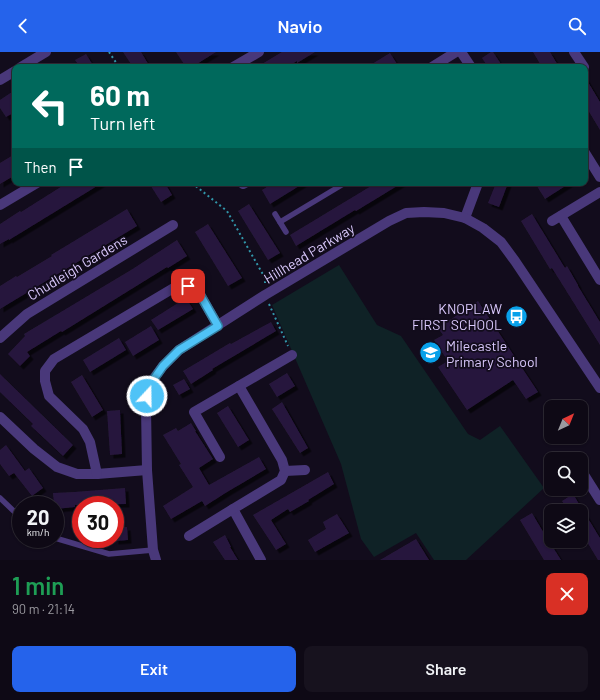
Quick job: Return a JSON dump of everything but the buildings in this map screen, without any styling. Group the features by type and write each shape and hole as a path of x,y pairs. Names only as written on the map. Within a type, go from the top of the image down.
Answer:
{"street":[{"path":"27,64 46,52"},
{"path":"238,64 259,52"},
{"path":"437,64 456,52"},
{"path":"461,52 469,64"},
{"path":"574,52 582,64"},
{"path":"0,80 12,73"},
{"path":"588,158 600,177"},
{"path":"0,205 32,186"},
{"path":"465,218 477,186"},
{"path":"600,192 557,219 600,280"},
{"name":"Hillhead Parkway","path":"156,560 153,550 147,470 146,408 149,386 163,366 179,350 265,295 389,221 406,213 444,213 465,218 483,228 501,242 600,388"},
{"name":"Chudleigh Gardens","path":"0,338 27,314 172,225"},
{"path":"96,474 90,442 83,429 49,396 45,382 45,372 54,359 177,286 188,286 198,291 218,326"},
{"path":"220,457 194,412 292,356"},
{"path":"189,536 281,480 285,471 282,460 239,386"},
{"path":"0,417 34,449 57,467 77,474 147,470"},
{"path":"285,471 305,470"},
{"path":"588,481 600,500"},
{"path":"233,509 261,560"}],"lane":[{"path":"280,222 340,186"},
{"path":"275,214 286,232"},
{"path":"0,498 12,509"},
{"path":"64,541 109,554 153,550"},
{"path":"107,560 109,554"}],"path":[{"path":"109,52 117,64"},
{"path":"196,186 227,211 265,278 265,295 292,356"}],"green space":[{"path":"339,265 377,325 401,336 468,434 480,440 500,426 544,488 466,560 434,560 416,533 374,557 361,539 341,464 272,305"}],"place":[{"name":"KNOPLAW FIRST SCHOOL","path":"517,316"},
{"name":"Milecastle Primary School","path":"431,353"}],"route":[{"path":"147,396 149,386 163,366 179,350 218,326 198,291 188,286"}]}
